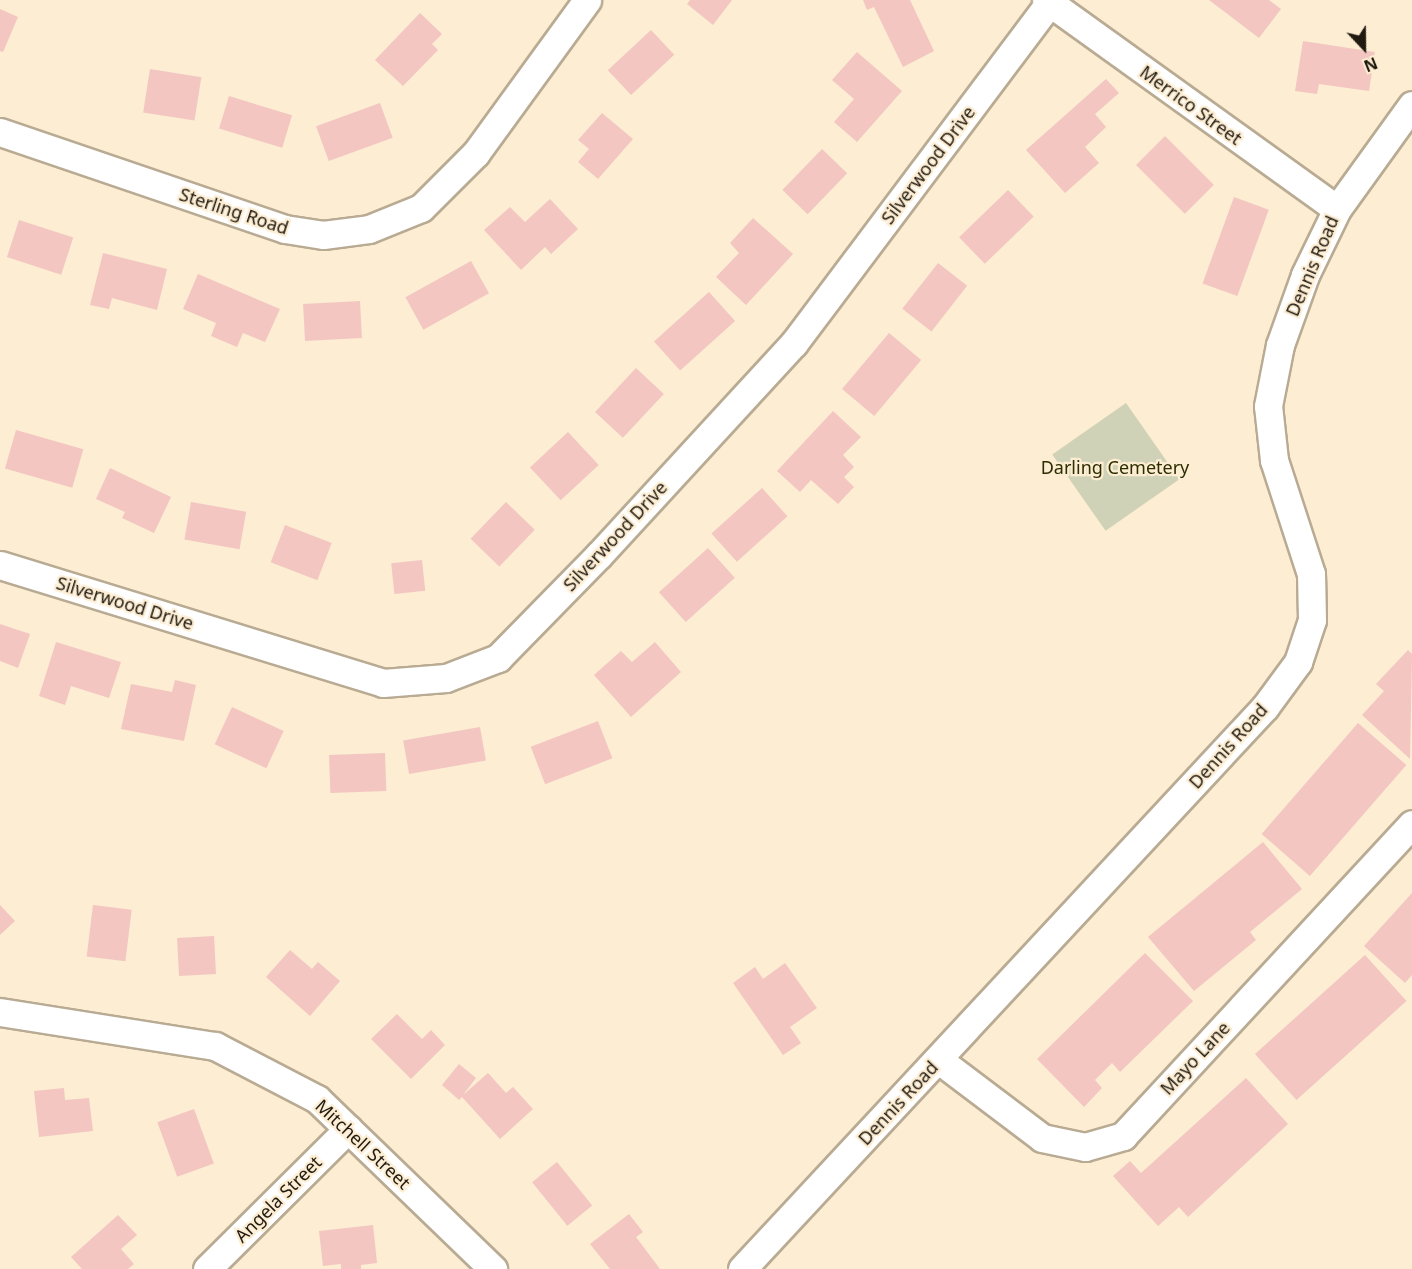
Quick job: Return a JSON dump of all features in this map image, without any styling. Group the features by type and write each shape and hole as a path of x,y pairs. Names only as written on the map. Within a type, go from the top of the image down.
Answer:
{"street":[{"name":"Sterling Road","path":"0,132 285,229 323,235 369,229 421,208 476,153 588,0"},
{"name":"Merrico Street","path":"1048,1 1337,209"},
{"name":"Silverwood Drive","path":"0,565 383,683 446,678 498,658 599,555 794,343 1048,1"},
{"name":"Dennis Road","path":"742,1269 939,1060 1265,707 1298,662 1312,620 1311,574 1274,460 1268,406 1280,345 1301,285 1337,209 1412,105"},
{"name":"Mayo Lane","path":"939,1060 1042,1138 1085,1147 1124,1136 1412,824"},
{"name":"Mitchell Street","path":"0,1012 215,1046 317,1099 493,1269"},
{"name":"Angela Street","path":"207,1269 348,1129"}],"green space":[{"name":"Darling Cemetery","path":"1126,403 1179,479 1106,531 1052,455"}],"building":[{"path":"690,0 732,0 713,25 687,4"},
{"path":"863,0 910,0 934,51 903,67 874,7 867,10"},
{"path":"1209,0 1269,0 1281,9 1259,38"},
{"path":"0,9 18,17 3,52 0,51"},
{"path":"420,13 442,34 432,44 438,50 403,86 375,60"},
{"path":"651,30 674,55 631,95 608,70"},
{"path":"1303,41 1375,52 1369,91 1319,84 1317,94 1295,91"},
{"path":"857,52 902,91 857,142 834,122 854,99 832,80"},
{"path":"150,69 201,77 194,121 143,112"},
{"path":"1106,79 1119,93 1095,114 1106,127 1085,147 1099,163 1065,193 1026,150"},
{"path":"229,96 292,115 282,148 219,129"},
{"path":"380,103 393,138 329,161 316,126"},
{"path":"602,113 633,139 598,179 578,162 589,149 578,140"},
{"path":"1165,136 1214,185 1185,214 1136,165"},
{"path":"822,149 847,173 808,214 782,190"},
{"path":"1008,190 1034,217 985,264 959,237"},
{"path":"1234,197 1269,210 1237,296 1203,283"},
{"path":"550,199 578,229 551,254 545,247 521,270 484,230 510,207 525,222"},
{"path":"753,218 793,254 746,305 716,277 739,253 730,243"},
{"path":"19,220 73,238 61,275 7,257"},
{"path":"103,253 167,269 157,310 112,298 109,309 90,305"},
{"path":"471,261 489,293 423,330 405,297"},
{"path":"938,263 967,286 931,331 902,309"},
{"path":"198,274 280,309 265,342 243,333 237,347 211,336 216,323 183,309"},
{"path":"709,292 735,321 680,370 654,342"},
{"path":"360,301 362,338 305,341 303,304"},
{"path":"889,333 921,360 874,416 842,389"},
{"path":"636,368 664,394 623,438 595,412"},
{"path":"833,411 861,437 843,455 854,467 844,477 854,487 838,504 811,480 800,492 777,471"},
{"path":"16,430 83,449 72,488 5,468"},
{"path":"568,432 599,465 561,500 530,467"},
{"path":"110,468 171,497 154,533 122,518 125,512 96,499"},
{"path":"762,488 787,516 737,562 711,534"},
{"path":"191,502 246,512 240,549 184,539"},
{"path":"506,502 535,530 499,566 471,539"},
{"path":"285,525 332,543 317,580 271,562"},
{"path":"708,548 735,578 686,622 659,592"},
{"path":"422,560 425,591 394,594 391,563"},
{"path":"0,624 30,634 18,668 0,661"},
{"path":"56,642 121,662 109,698 71,686 65,705 39,696"},
{"path":"655,642 681,672 631,717 594,675 621,651 632,662"},
{"path":"1408,650 1412,654 1410,759 1362,715 1384,691 1376,684"},
{"path":"175,680 196,685 184,741 121,729 131,684 172,692"},
{"path":"232,707 284,731 266,768 215,744"},
{"path":"598,721 612,758 545,784 531,747"},
{"path":"1358,723 1406,765 1310,876 1262,834"},
{"path":"480,727 486,760 409,774 403,741"},
{"path":"385,753 386,791 330,793 329,755"},
{"path":"1263,842 1302,889 1250,932 1256,940 1194,991 1148,937"},
{"path":"1412,893 1412,975 1405,983 1364,946"},
{"path":"0,905 15,921 0,935"},
{"path":"93,905 132,910 125,961 87,957"},
{"path":"214,936 216,974 179,976 177,938"},
{"path":"290,950 312,969 318,962 340,981 310,1016 266,977"},
{"path":"1145,953 1193,1001 1120,1072 1112,1063 1095,1080 1102,1088 1084,1107 1037,1059"},
{"path":"1365,955 1406,1001 1297,1100 1255,1054"},
{"path":"785,963 817,1008 790,1027 801,1043 783,1055 733,983 755,967 763,979"},
{"path":"397,1014 422,1039 431,1030 445,1045 411,1079 371,1039"},
{"path":"459,1064 476,1078 463,1095 488,1073 506,1093 513,1087 533,1109 500,1139 462,1097 459,1100 442,1085"},
{"path":"1246,1078 1288,1124 1188,1217 1179,1207 1158,1226 1113,1176 1130,1161 1141,1173"},
{"path":"64,1088 65,1100 89,1098 93,1131 39,1137 34,1091"},
{"path":"194,1109 214,1164 177,1177 157,1122"},
{"path":"557,1162 592,1206 567,1226 532,1182"},
{"path":"629,1214 643,1232 636,1237 660,1269 610,1269 590,1244"},
{"path":"118,1215 137,1235 121,1249 134,1264 128,1269 82,1269 71,1257"},
{"path":"373,1225 377,1263 361,1265 361,1269 341,1269 341,1264 323,1266 319,1231"}]}
